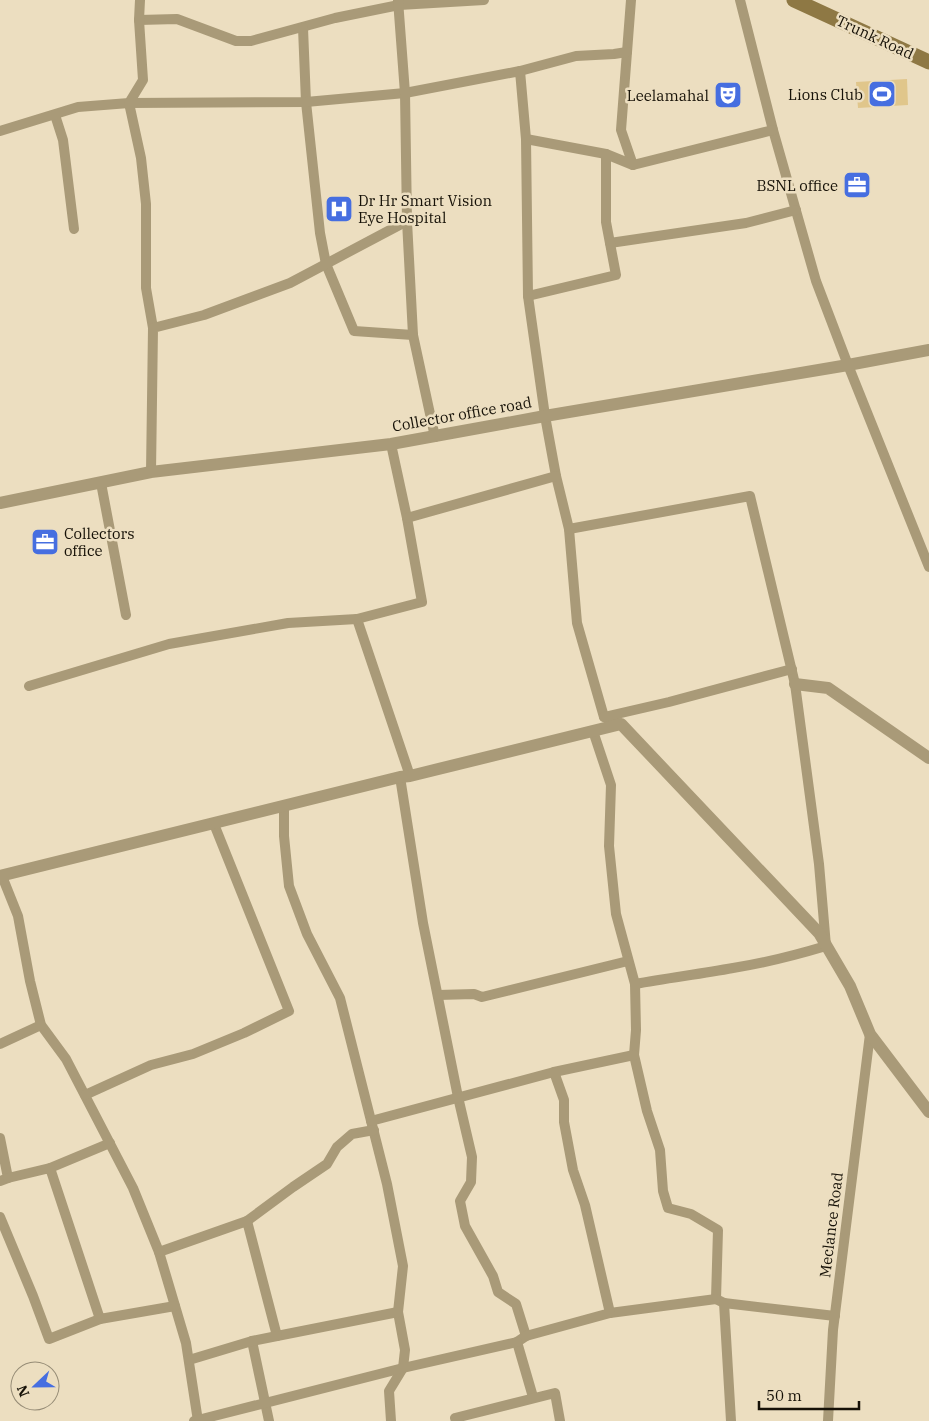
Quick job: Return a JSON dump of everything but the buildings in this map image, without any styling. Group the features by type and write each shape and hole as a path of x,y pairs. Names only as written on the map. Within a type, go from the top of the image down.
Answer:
{"main road":[{"name":"Trunk Road","path":"794,0 929,62"}],"street":[{"path":"140,0 139,20 143,80 129,103 141,158 146,204 146,288 153,328 150,472"},
{"path":"139,20 177,19 236,41 252,41 398,2 484,0"},
{"path":"631,0 621,130 633,164"},
{"path":"740,0 773,130 816,281 929,567"},
{"path":"398,2 408,149 407,221 413,336 435,436"},
{"path":"304,28 306,102 320,233 326,264 354,331 413,336"},
{"path":"0,131 78,108 129,103 306,102 405,93 520,71 576,56 627,52"},
{"path":"520,71 526,139 528,296 545,416 556,476 569,529 577,623 604,717"},
{"path":"55,115 62,140 74,229"},
{"path":"526,139 606,154 633,164 773,130"},
{"path":"528,296 616,275 606,222 606,154"},
{"path":"610,243 746,223 796,210"},
{"path":"153,328 204,316 290,283 407,221"},
{"name":"Collector office road","path":"0,503 150,472 391,444 929,350"},
{"path":"29,686 169,644 288,622 357,618 422,602 391,444"},
{"path":"407,518 556,476"},
{"path":"101,483 126,616"},
{"path":"569,529 750,496 795,684 819,864 826,946"},
{"path":"357,618 405,776 423,923 472,1157 471,1182 460,1201 465,1226 493,1276 498,1292 516,1304 533,1397"},
{"path":"604,717 669,702 792,668"},
{"path":"795,684 828,688 929,758"},
{"path":"604,717 621,724 818,933 850,986 870,1034 929,1112"},
{"path":"621,724 1,876 18,916 41,1025 66,1059 133,1188 158,1252 175,1306 189,1360 196,1421 522,1339 610,1312 720,1301 835,1316"},
{"path":"593,731 611,785 609,846 615,904 635,984 636,1030 634,1055 647,1111 660,1150 663,1191 668,1208 691,1214 718,1230 720,1301 731,1421"},
{"path":"284,806 284,836 289,886 307,934 340,998 388,1184 403,1266 398,1312 405,1350 403,1368 389,1391 391,1421"},
{"path":"85,1095 151,1065 193,1054 244,1033 289,1011 214,824"},
{"path":"635,984 734,968 789,957 826,946"},
{"path":"438,995 474,994 482,997 628,961"},
{"path":"0,1044 41,1025"},
{"name":"Meclance Road","path":"828,1421 835,1316 870,1034"},
{"path":"158,1252 247,1221 327,1164 338,1147 352,1134 372,1125 458,1096 554,1072 634,1055"},
{"path":"554,1072 564,1100 564,1122 572,1170 585,1205 610,1312"},
{"path":"0,1138 4,1180 50,1168 110,1143"},
{"path":"50,1168 100,1319"},
{"path":"0,1216 49,1339 100,1319 175,1306"},
{"path":"247,1221 277,1336"},
{"path":"189,1360 252,1341 398,1312"},
{"path":"252,1341 269,1421"},
{"path":"456,1421 455,1418 555,1393 560,1421"}],"shaded area":[{"name":"Lions Club","path":"907,79 908,105 858,108 856,82"}],"place":[{"name":"Lions Club","path":"882,94"},
{"name":"Leelamahal","path":"728,95"},
{"name":"BSNL office","path":"857,185"},
{"name":"Dr Hr Smart Vision Eye Hospital","path":"339,209"},
{"name":"Collectors office","path":"45,542"}]}
